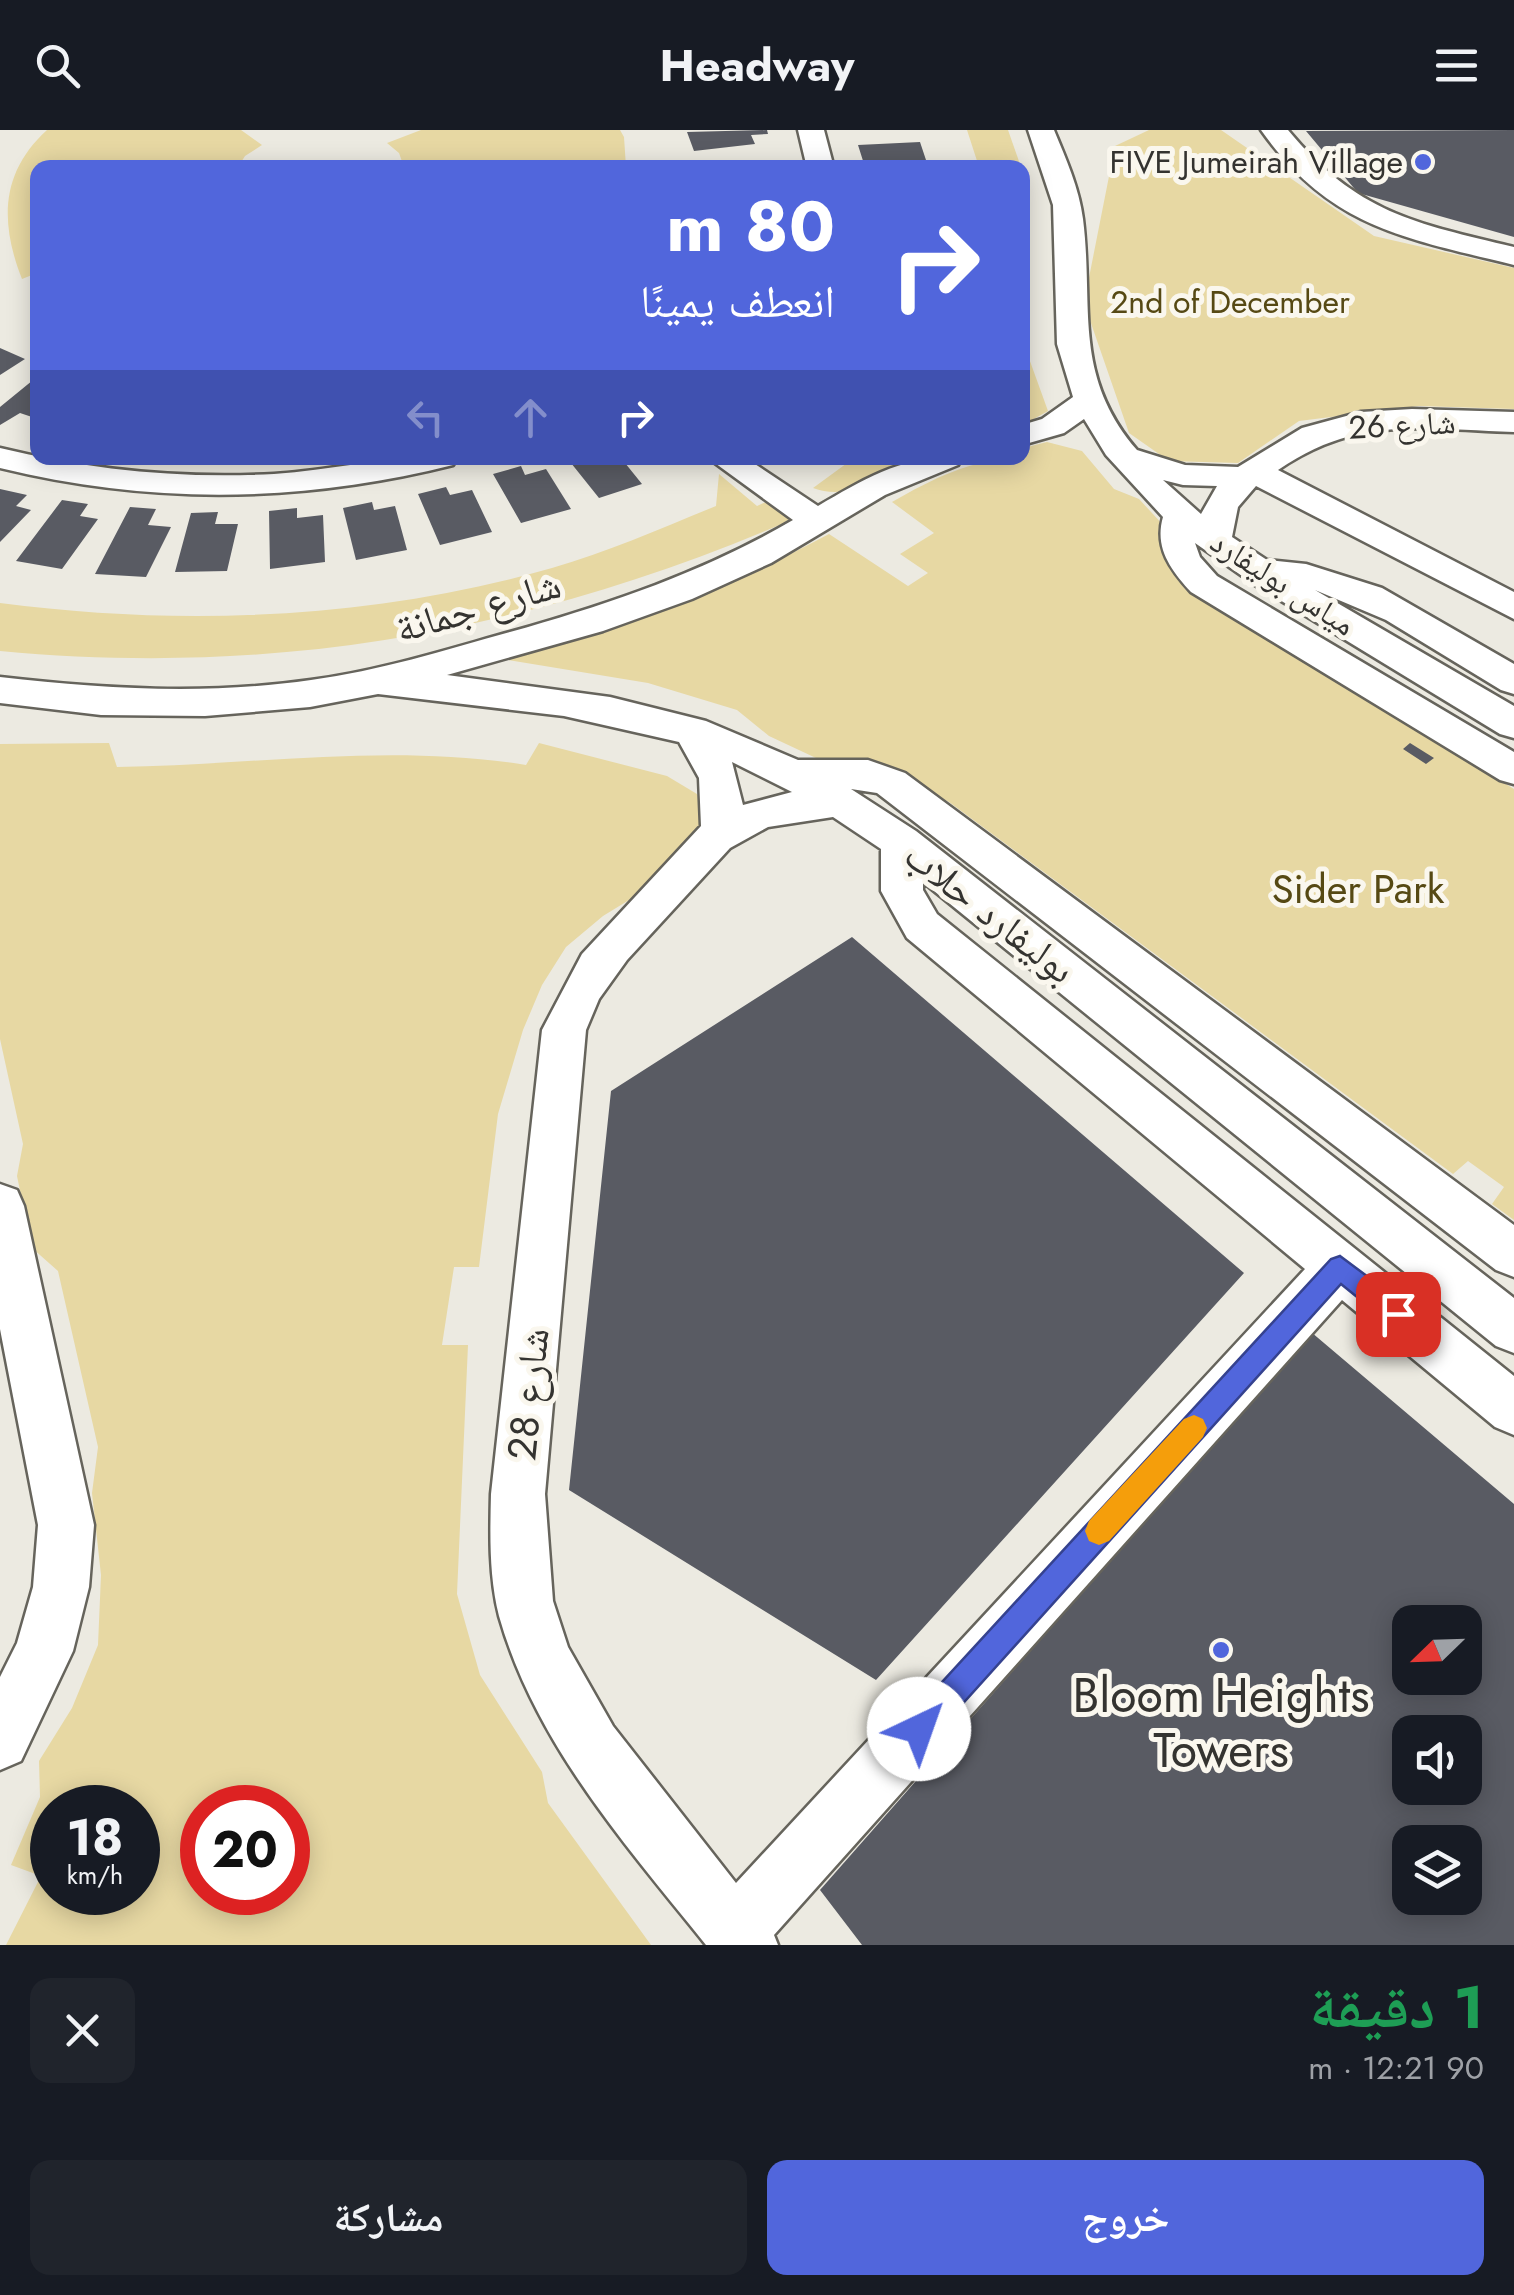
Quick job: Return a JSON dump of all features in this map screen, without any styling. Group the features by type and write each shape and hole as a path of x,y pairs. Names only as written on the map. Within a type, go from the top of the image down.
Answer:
{"street":[{"path":"811,130 819,160"},
{"path":"1030,433 1072,416 1089,400 1074,344 1066,200 1045,139 1075,130"},
{"path":"1274,130 1326,187 1352,205 1386,220 1514,256"},
{"name":"مياس بوليفارد","path":"1089,400 1127,458 1181,514 1216,542 1252,568 1514,724"},
{"name":"شارع 26","path":"1216,542 1219,506 1248,474 1312,435 1382,420 1514,422"},
{"path":"0,458 30,464"},
{"path":"1127,458 1184,475 1248,474 1514,607"},
{"path":"34,465 97,478 199,485 306,480 398,465"},
{"path":"736,465 825,516"},
{"path":"759,465 825,516"},
{"name":"شارع جمانة","path":"1,690 100,702 204,703 310,694 378,681 552,633 679,591 758,555 902,474 927,465"},
{"path":"1181,514 1176,528 1177,547 1186,566 1204,584 1514,770"},
{"path":"1252,568 1308,574 1360,591 1514,680"},
{"name":"بوليفارد حلاب","path":"378,681 484,691 692,731 792,774 840,801 902,842 1514,1328"},
{"path":"692,731 710,753 721,778 725,805 721,833"},
{"path":"792,774 868,775 891,783 1514,1254"},
{"name":"شارع 28","path":"741,1938 579,1731 549,1674 528,1614 518,1554 518,1494 564,1030 573,1001 588,974 721,833 778,810 840,801"},
{"path":"902,842 902,891 922,926 1514,1409"},
{"path":"0,1206 66,1525 61,1587 44,1651 0,1740"},
{"path":"741,1938 1340,1267"}],"green space":[{"path":"47,130 241,130 262,145 242,160 30,160 30,276 22,279 10,238 9,200 20,164"},
{"path":"421,130 620,130 626,160 402,160 387,143"},
{"path":"967,130 1008,130 1019,160 977,160"},
{"name":"2nd of December","path":"1149,130 1221,130 1374,236 1514,268 1514,409 1419,406 1299,421 1238,463 1169,461 1129,433 1084,303 1115,146"},
{"path":"1030,361 1048,411 1030,421"},
{"name":"Sider Park","path":"1047,442 1082,451 1114,489 1139,499 1165,527 1208,600 1514,789 1514,1220 1492,1204 1504,1187 1468,1161 1453,1174 949,802 872,764 816,758 769,736 737,710 648,683 496,658 582,636 667,608 749,574 829,534 908,586 928,573 900,554 934,533 892,502 923,485 976,465 1030,465 1030,446"},
{"path":"844,465 903,465 853,489 840,492 813,488"},
{"path":"719,474 757,506 777,497 797,513 784,523 688,561 593,593 400,638 303,651 204,657 0,651 0,603 139,615 278,614 347,608 484,585 594,555 716,506"},
{"path":"109,743 117,767 373,755 526,765 539,743 667,776 697,794 707,815 678,870 603,916 566,947 542,985 523,1030 498,1114 479,1267 454,1267 442,1345 468,1345 457,1594 480,1675 542,1772 548,1803 651,1945 6,1945 30,1898 30,1915 160,1915 160,1785 40,1785 39,1761 72,1708 98,1645 101,1575 92,1493 98,1447 58,1271 32,1248 17,1176 23,1144 0,1039 0,744"},
{"path":"30,1820 30,1872 11,1865"}],"building":[{"path":"767,130 768,134 751,135 755,144 694,151 687,132"},
{"name":"FIVE Jumeirah Village","path":"1514,130 1514,237 1358,193 1306,131"},
{"path":"920,142 926,160 863,160 858,145"},
{"path":"0,348 25,359 0,375"},
{"path":"30,383 30,416 20,413 0,425 0,407"},
{"path":"573,465 627,465 642,484 599,498"},
{"path":"521,466 525,475 546,469 571,509 521,523 493,474"},
{"path":"446,487 450,495 472,490 492,532 440,545 418,494"},
{"path":"0,489 27,495 16,506 31,510 0,542"},
{"path":"62,500 88,504 80,516 98,519 62,569 16,561"},
{"path":"372,502 374,510 395,506 407,550 356,560 343,508"},
{"path":"130,507 156,509 148,525 171,527 146,577 95,574"},
{"path":"297,508 297,518 323,515 325,562 270,569 269,511"},
{"path":"218,512 215,524 238,524 227,571 175,572 191,513"},
{"path":"1410,743 1434,758 1426,764 1403,749"},
{"path":"852,937 1244,1273 876,1680 569,1490 611,1091"},
{"name":"Bloom Heights Towers","path":"1311,1332 1514,1504 1514,1945 862,1945 820,1890"}],"slow traffic":[{"path":"1099,1531 1194,1428"}],"place":[{"name":"FIVE Jumeirah Village","path":"1423,162"},
{"name":"Bloom Heights Towers","path":"1221,1650"}],"route":[{"path":"919,1729 1340,1267 1398,1314"}]}
